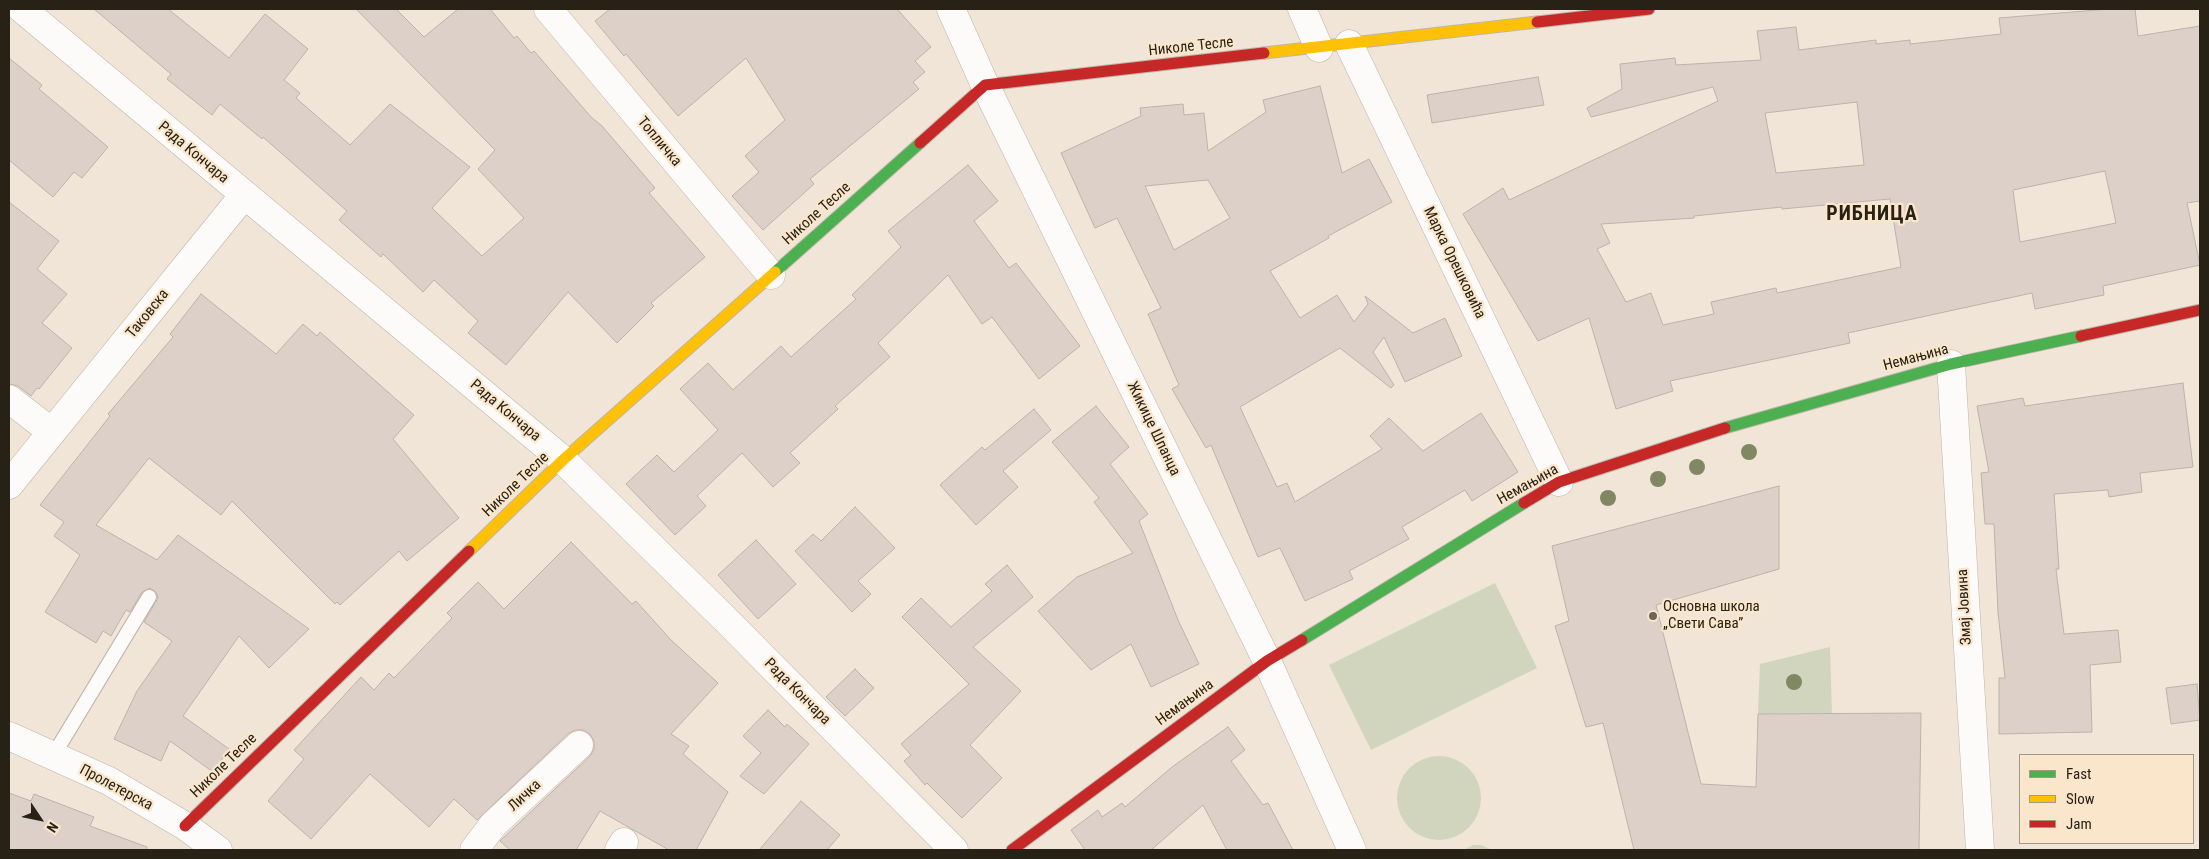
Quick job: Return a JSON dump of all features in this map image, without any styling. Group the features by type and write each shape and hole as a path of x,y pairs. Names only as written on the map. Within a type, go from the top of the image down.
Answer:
{"street":[{"name":"Рада Кончара","path":"22,9 564,460 954,850"},
{"name":"Топличка","path":"548,9 771,275"},
{"name":"Жикице Шпанца","path":"951,9 985,85 1267,661 1352,850"},
{"path":"1302,9 1319,48"},
{"name":"Николе Тесле","path":"185,826 564,460 985,85 1649,9"},
{"name":"Марка Орешковића","path":"1349,44 1559,482"},
{"name":"Таковска","path":"9,485 244,195"},
{"name":"Немањина","path":"1012,850 1267,661 1559,482 1760,417 1951,364 2200,310"},
{"name":"Змај Јовина","path":"1951,364 1980,850"},
{"path":"9,399 52,432"},
{"name":"Пролетерска","path":"9,736 109,782 185,826 218,850"},
{"name":"Личка","path":"474,850 493,825 579,745"}],"lane":[{"path":"53,756 149,596"}],"green space":[{"path":"1495,583 1537,668 1371,750 1329,665"},
{"path":"1830,647 1832,713 1758,714 1760,664"},
{"path":"1439,756 1455,759 1474,775 1478,782 1481,798 1478,814 1462,833 1455,837 1439,840 1423,837 1404,821 1400,814 1397,798 1400,782 1416,763 1423,759"},
{"path":"1473,845 1481,845 1492,850 1463,850"}],"building":[{"path":"94,9 168,9 229,58 265,14 308,49 284,80 300,93 296,98 350,145 390,104 470,167 432,208 482,256 524,218 478,169 495,150 356,9 396,9 424,37 458,9 490,9 514,38 517,36 531,53 534,51 591,117 602,126 655,188 649,193 705,257 651,303 654,306 617,343 568,292 506,365 468,333 478,321 434,280 423,292 383,254 381,257 339,220 347,211 263,137 262,139 220,104 212,115 167,79 171,74"},
{"path":"610,9 897,9 931,47 915,61 925,72 913,82 919,89 810,179 814,184 763,230 732,196 759,172 745,156 785,120 746,58 678,116 626,54 624,56 595,21"},
{"path":"2109,9 2135,9 2138,36 2200,26 2200,201 2187,203 2200,265 2103,286 2104,295 2035,309 2032,293 1848,333 1850,343 1670,381 1673,391 1616,409 1589,318 1538,341 1463,214 1503,188 1509,200 1718,101 1713,87 1591,117 1587,108 1622,89 1620,64 1675,58 1676,65 1761,60 1757,31 1796,27 1799,50 1876,40 1876,44 1910,40 1910,44 2001,34 1999,18","holes":["1857,102 1864,165 1776,173 1765,113","2105,171 2116,223 2020,242 2013,190","1890,199 1901,267 1777,293 1776,288 1711,302 1714,314 1663,325 1651,293 1626,302 1597,249 1610,243 1601,224 1694,218 1694,216 1782,207 1782,209"]},
{"path":"9,58 42,85 39,89 108,147 82,178 74,172 53,197 9,160"},
{"path":"1538,77 1544,105 1432,123 1427,95"},
{"path":"1320,86 1342,173 1369,159 1392,202 1328,236 1329,238 1270,271 1300,318 1337,295 1354,322 1368,304 1365,296 1413,333 1445,318 1462,356 1405,382 1384,337 1373,352 1394,385 1391,388 1340,348 1240,407 1277,487 1287,483 1295,502 1382,449 1370,436 1389,418 1423,451 1481,413 1518,472 1472,501 1465,490 1402,527 1409,539 1349,571 1353,579 1305,601 1280,548 1258,557 1211,445 1206,448 1172,389 1179,385 1148,314 1161,308 1117,218 1095,228 1061,153 1141,116 1140,108 1183,104 1184,115 1204,113 1208,151 1266,112 1263,100","holes":["1208,180 1230,218 1174,250 1145,186"]},
{"path":"968,165 998,201 974,221 1009,268 1016,263 1080,346 1039,379 992,317 982,324 948,275 878,343 890,357 835,406 838,409 790,453 800,463 773,487 742,453 697,496 706,506 675,535 626,484 657,455 674,472 718,430 680,389 708,363 733,390 781,346 791,357 856,299 852,295 901,247 888,231"},
{"path":"9,202 59,241 37,269 67,294 42,323 72,348 39,389 37,388 31,396 18,386 9,384"},
{"path":"201,294 276,354 303,324 317,336 320,332 414,415 393,439 459,518 407,561 399,551 340,605 337,602 335,604 232,501 221,515 149,458 96,525 157,560 178,535 309,629 269,668 239,636 183,716 229,749 213,772 170,741 161,761 114,739 137,691 172,641 144,622 158,598 156,592 150,588 142,592 130,612 126,610 111,636 103,631 96,643 45,612 80,555 54,536 64,522 40,505 110,416 108,414 173,337 170,334"},
{"path":"2183,383 2193,467 2140,473 2142,492 2109,497 2108,490 2054,494 2059,569 2056,569 2064,634 2118,630 2121,662 2090,665 2092,732 1999,734 1999,678 2005,678 1998,612 1994,524 1985,524 1981,473 1989,472 1977,406 2023,398 2025,406"},
{"path":"1096,406 1129,447 1110,464 1148,514 1139,521 1178,620 1199,664 1151,687 1131,644 1091,670 1038,611 1077,577 1133,553 1094,502 1099,498 1052,442"},
{"path":"1034,409 1051,430 1003,471 1018,487 976,525 940,485 982,447 985,450"},
{"path":"1779,486 1779,569 1656,605 1701,784 1756,787 1758,714 1921,713 1919,850 1634,850 1603,723 1586,727 1555,626 1569,621 1552,546"},
{"path":"855,507 895,548 858,581 871,594 852,612 795,551 813,534 821,541"},
{"path":"756,540 796,584 758,619 718,575"},
{"path":"571,542 632,604 636,601 671,640 718,683 671,734 689,746 683,754 728,792 696,850 669,850 600,811 576,850 510,850 500,841 590,756 594,749 594,741 590,734 583,730 575,730 568,734 477,820 454,799 429,827 370,774 311,839 268,801 304,759 294,750 361,677 374,690 389,673 394,678 452,618 447,613 478,582 504,609"},
{"path":"1007,565 1033,597 973,647 1021,691 970,745 1002,778 962,818 927,783 925,785 904,761 911,755 901,744 969,684 902,617 921,598 951,627 992,591 985,584"},
{"path":"855,669 874,688 845,716 826,697"},
{"path":"2197,684 2200,720 2171,724 2166,688"},
{"path":"768,710 785,727 787,724 809,744 764,794 740,776 761,753 743,736"},
{"path":"1228,727 1245,750 1231,761 1263,805 1268,803 1293,850 1227,850 1203,805 1151,850 1085,850 1071,830 1098,810 1102,817 1122,803 1125,807 1172,767"},
{"path":"9,793 31,801 34,794 94,817 90,826 147,847 147,850 9,850"},
{"path":"801,801 840,835 827,850 759,850"}],"traffic: fast":[{"path":"775,272 920,143"},
{"path":"1725,428 1951,364 2081,336"},
{"path":"1302,640 1524,503"}],"traffic: slow":[{"path":"1264,53 1537,22"},
{"path":"469,551 563,460 775,272"}],"traffic: jam":[{"path":"1537,22 1649,9"},
{"path":"920,143 985,85 1264,53"},
{"path":"2081,336 2200,310"},
{"path":"1524,503 1559,482 1725,428"},
{"path":"185,826 469,551"},
{"path":"1012,850 1267,661 1302,640"}],"place":[{"name":"Основна школа „Свети Сава”","path":"1653,616"}],"district":[{"name":"РИБНИЦА","path":"1872,215"}]}
